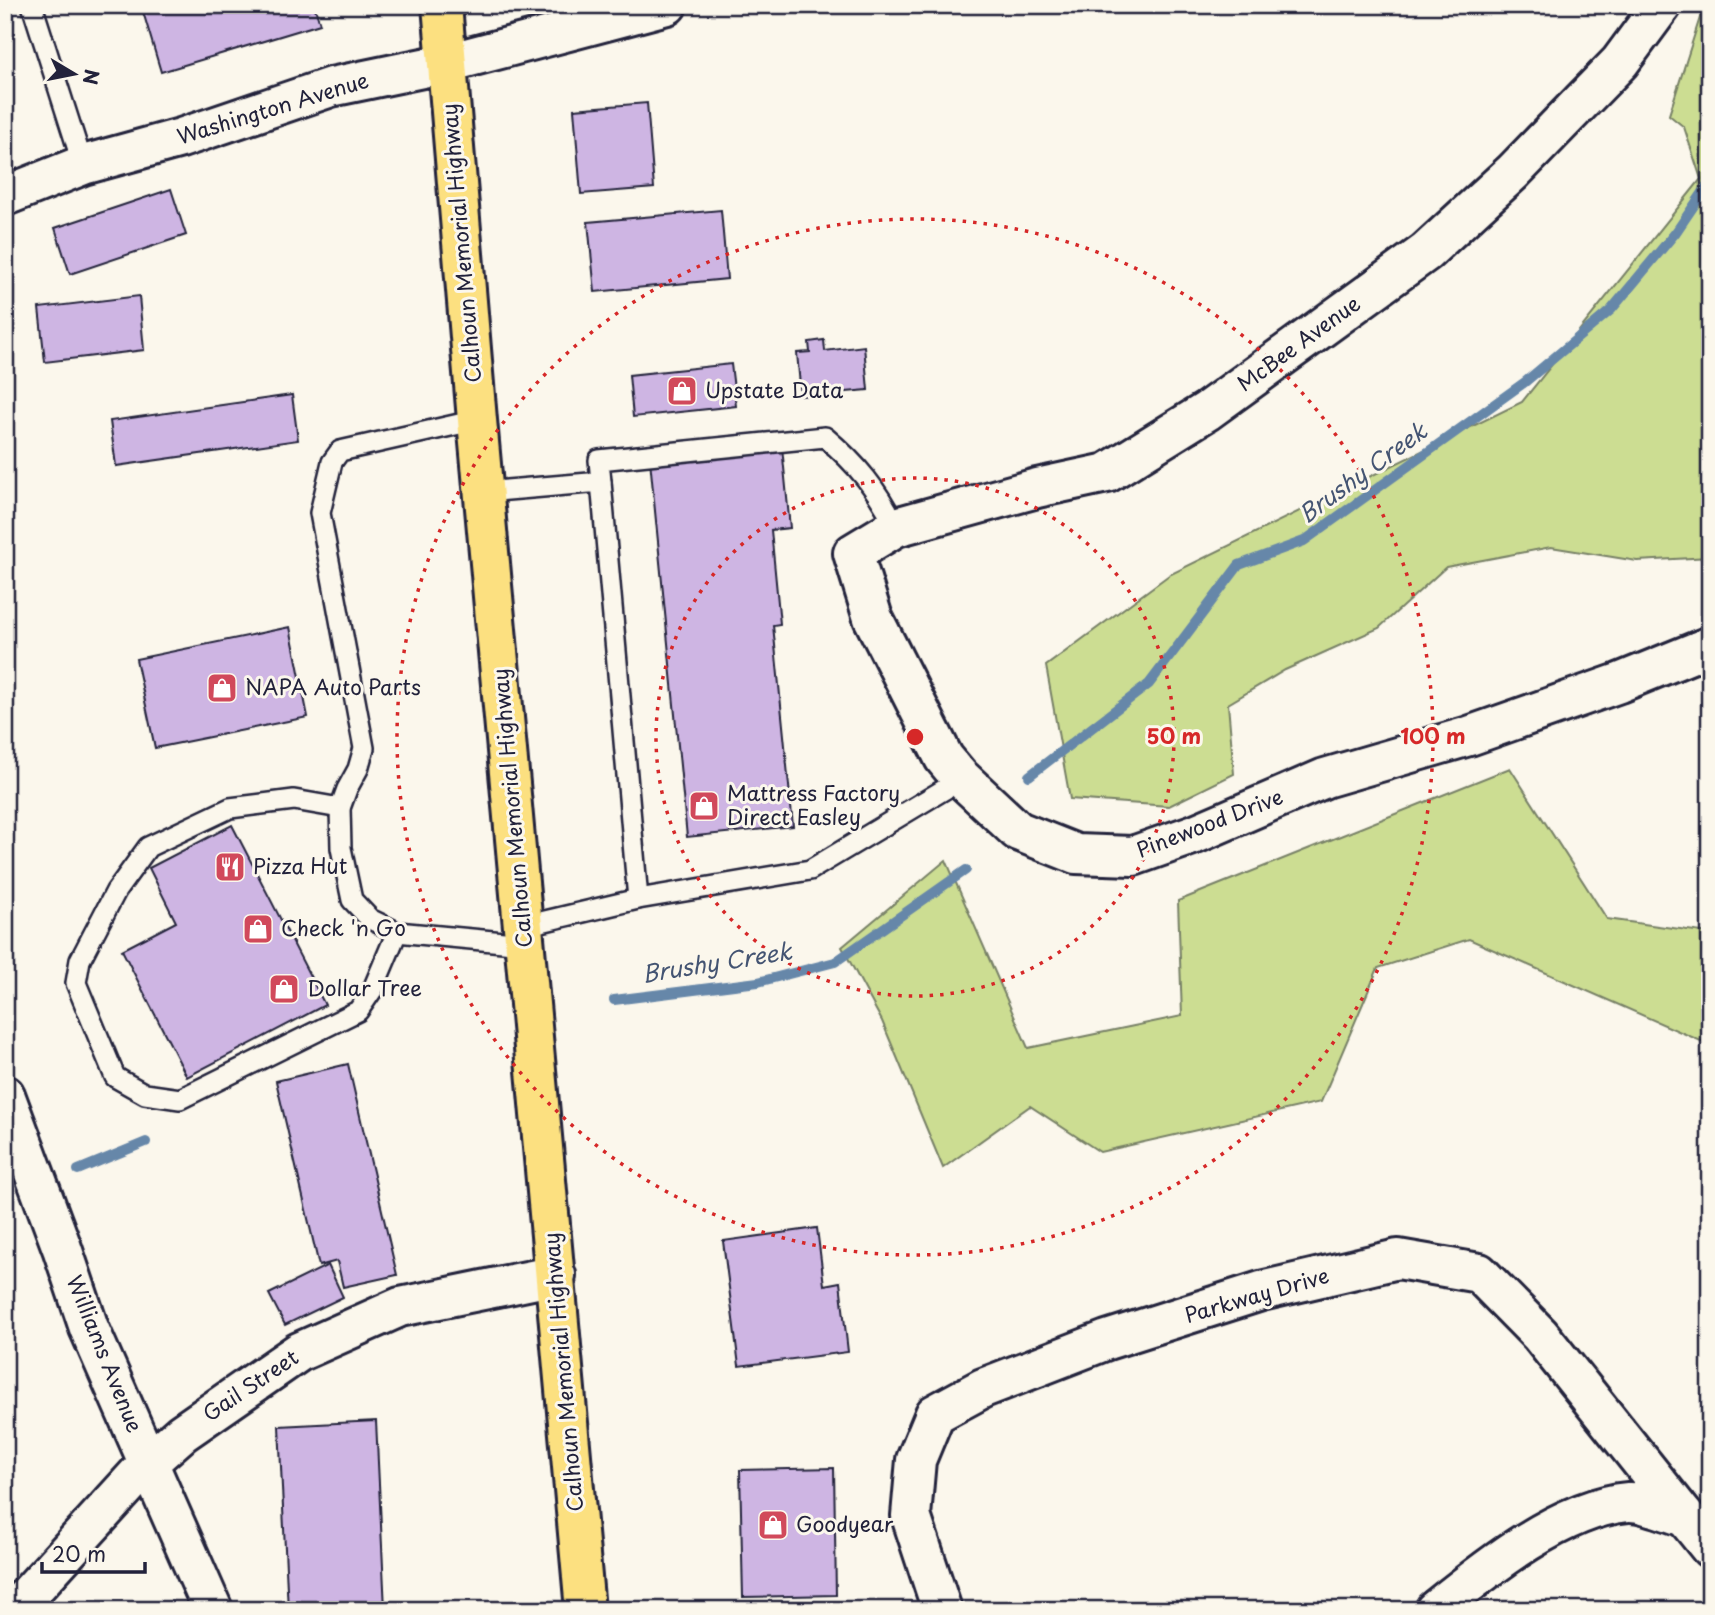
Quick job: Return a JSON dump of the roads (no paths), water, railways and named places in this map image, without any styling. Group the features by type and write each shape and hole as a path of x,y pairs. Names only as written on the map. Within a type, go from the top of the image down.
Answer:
{"highway":[{"name":"Calhoun Memorial Highway","path":"442,5 585,1610"}],"street":[{"name":"Washington Avenue","path":"5,196 83,165 181,138 331,87 447,62 561,19 667,5"},
{"name":"McBee Avenue","path":"853,553 896,527 1037,488 1107,473 1207,411 1426,252 1513,172 1620,62 1662,5"},
{"name":"Pinewood Drive","path":"853,553 873,618 944,758 959,776 1018,831 1076,855 1133,856 1195,834 1325,778 1469,736 1619,683 1710,646"},
{"name":"Williams Avenue","path":"5,1095 89,1328 212,1610"},
{"name":"Parkway Drive","path":"942,1610 911,1516 916,1460 935,1414 983,1388 1107,1340 1261,1291 1398,1259 1479,1273 1540,1335 1710,1548"},
{"name":"Gail Street","path":"14,1610 149,1462 182,1433 299,1352 400,1307 556,1275"},
{"path":"1435,1610 1532,1538 1583,1513 1630,1502 1685,1517"}],"lane":[{"path":"32,5 83,165"},
{"path":"477,420 340,451 332,463 320,513 364,748 358,769 346,789 340,808 341,848 352,900 370,919 397,932 525,935 638,899 810,870 945,789 959,776"},
{"path":"638,899 599,460 825,437 851,459 885,505 896,527"},
{"path":"484,492 601,482"},
{"path":"340,808 294,800 230,808 148,847 116,891 80,960 76,983 116,1077 145,1094 180,1099 358,1011 373,989 397,932"}],"waterway":[{"name":"Brushy Creek","path":"1029,776 1149,684 1239,565 1304,541 1525,382 1611,310 1676,232 1710,182"},
{"name":"Brushy Creek","path":"614,1000 758,982 835,962 966,870"},
{"name":"Brushy Creek","path":"78,1170 146,1142"}],"place":[{"name":"Upstate Data","path":"682,391"},
{"name":"NAPA Auto Parts","path":"222,688"},
{"name":"Mattress Factory Direct Easley","path":"704,806"},
{"name":"Pizza Hut","path":"230,867"},
{"name":"Check 'n Go","path":"258,929"},
{"name":"Dollar Tree","path":"284,989"},
{"name":"Goodyear","path":"773,1525"}]}
